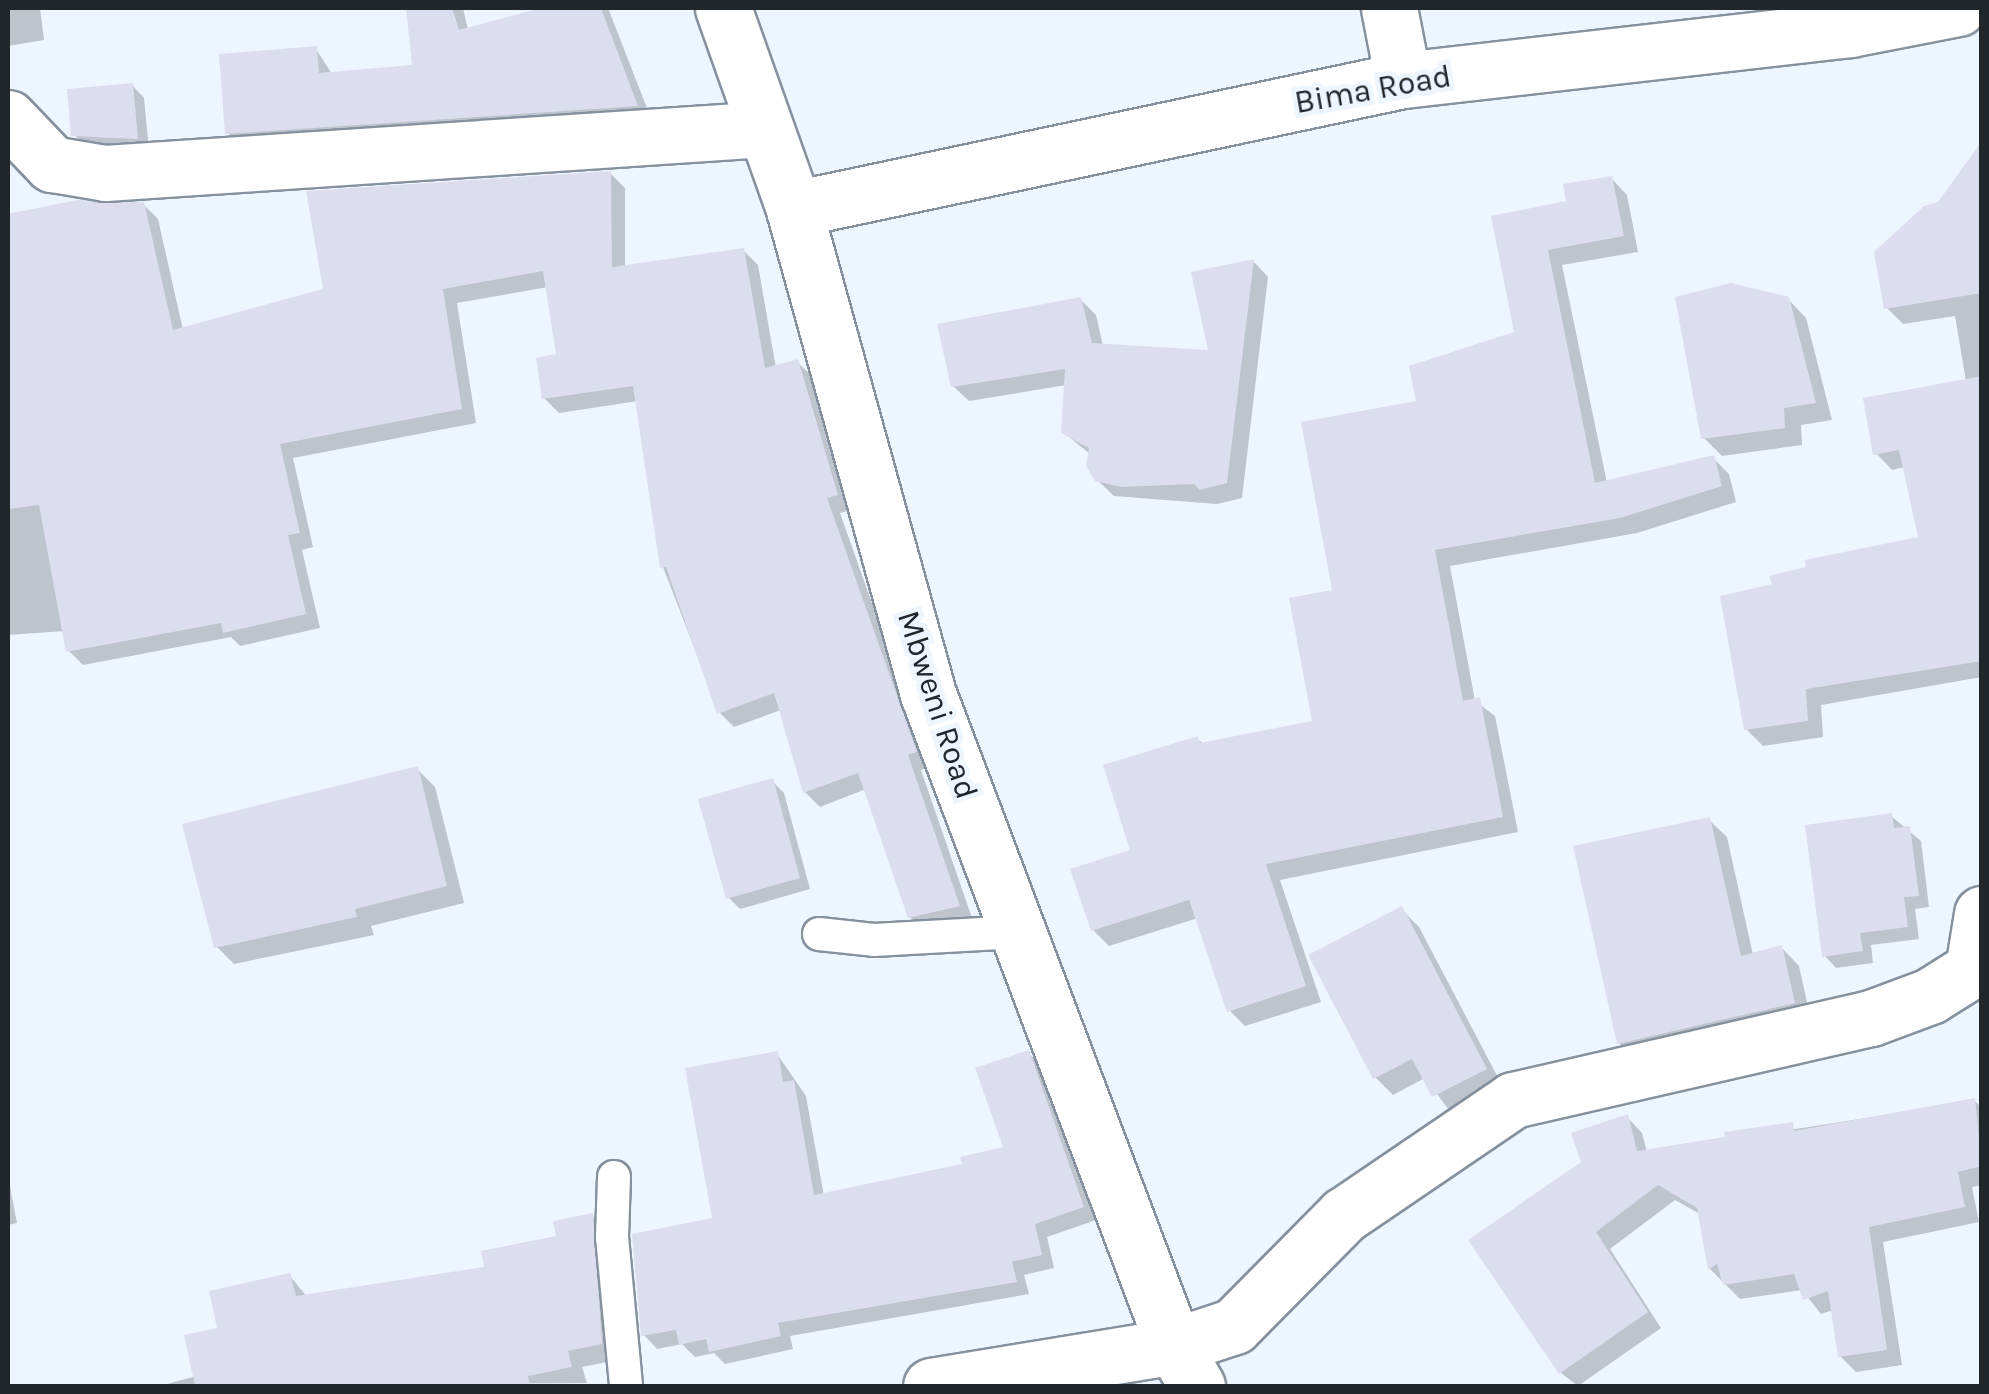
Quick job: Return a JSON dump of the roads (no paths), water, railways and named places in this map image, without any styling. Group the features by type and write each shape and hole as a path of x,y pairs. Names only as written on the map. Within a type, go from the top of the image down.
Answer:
{"street":[{"name":"Mbweni Road","path":"723,8 794,209 928,694 1186,1366"},
{"path":"1389,8 1403,80"},
{"name":"Bima Road","path":"794,209 1403,80 1850,29 1958,8"},
{"path":"8,118 52,164 105,173 765,129"},
{"path":"931,1386 1186,1366 1234,1326 1344,1215 1513,1100 1871,1018 1930,996 1973,969 1982,914"}],"lane":[{"path":"818,934 874,940 1018,932"},
{"path":"614,1176 614,1274 626,1386"}]}
